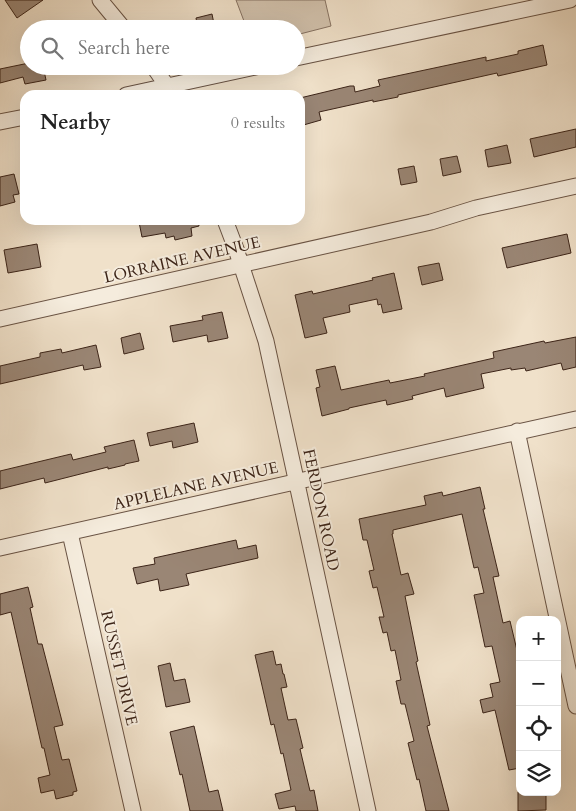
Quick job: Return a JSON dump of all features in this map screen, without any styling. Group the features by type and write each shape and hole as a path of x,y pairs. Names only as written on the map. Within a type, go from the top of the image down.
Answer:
{"street":[{"path":"100,0 118,20"},
{"path":"305,56 570,0"},
{"path":"159,75 169,90 226,75"},
{"path":"0,122 20,118"},
{"name":"LORRAINE AVENUE","path":"0,319 430,222 476,208 576,186"},
{"name":"FERDON ROAD","path":"226,225 266,341 368,811"},
{"name":"APPLELANE AVENUE","path":"0,548 576,419"},
{"path":"518,431 576,706"},
{"name":"RUSSET DRIVE","path":"70,533 133,811"}],"shaded area":[{"path":"236,0 325,0 331,26 305,33 305,20 244,20"}],"building":[{"path":"5,0 43,0 17,18"},
{"path":"212,14 213,20 196,20 196,18"},
{"path":"543,45 547,65 498,76 497,73 398,95 398,97 373,102 373,100 319,112 321,120 305,125 305,97 350,86 354,86 355,92 380,86 378,80 486,57 486,61 518,54 518,51"},
{"path":"20,65 20,75 45,75 46,80 25,84 23,77 0,83 0,69"},
{"path":"576,129 576,147 534,157 530,139"},
{"path":"507,145 511,163 488,167 485,150"},
{"path":"457,156 461,172 443,176 440,159"},
{"path":"414,166 417,182 401,185 398,169"},
{"path":"14,174 19,194 13,195 15,202 0,206 0,177"},
{"path":"140,225 199,225 191,228 192,236 175,240 174,236 166,238 165,233 142,237"},
{"path":"567,234 571,253 507,268 502,248"},
{"path":"37,244 41,267 8,273 4,250"},
{"path":"439,263 443,280 422,285 418,267"},
{"path":"394,273 402,309 383,313 381,304 378,305 377,299 349,305 350,312 323,318 327,333 305,338 295,295 312,291 313,294 373,280 372,278"},
{"path":"222,312 228,338 208,342 207,335 173,342 170,326 203,320 202,316"},
{"path":"140,333 144,349 124,354 121,338"},
{"path":"576,337 576,367 563,370 561,363 526,371 525,368 511,370 511,368 481,374 484,388 446,397 444,388 412,396 413,399 387,405 386,400 322,416 316,388 320,387 316,370 335,366 341,390 389,380 390,383 425,376 424,374 494,358 493,352 544,341 545,343"},
{"path":"96,345 101,367 84,370 83,365 0,384 0,366 40,357 40,353 61,349 62,353"},
{"path":"194,423 198,442 173,448 172,441 150,446 147,433"},
{"path":"134,440 139,461 45,483 44,478 0,489 0,471 71,454 73,460 106,452 104,447"},
{"path":"480,487 485,509 483,509 499,576 493,577 503,623 510,621 516,646 516,769 509,770 495,710 483,713 480,700 493,697 490,684 500,682 492,646 485,647 474,595 484,593 478,567 474,568 462,514 393,530 392,534 401,575 408,573 414,594 405,596 418,661 416,662 430,725 427,726 449,811 426,811 408,743 414,741 405,704 401,704 396,681 401,680 395,650 391,651 387,632 383,633 379,617 384,617 377,587 373,588 369,571 374,570 367,540 363,540 359,519 426,505 424,496 442,492 443,496"},
{"path":"236,540 238,549 256,545 258,558 186,574 189,585 160,591 158,579 137,584 133,568 155,564 154,558"},
{"path":"28,587 33,607 30,608 38,644 42,644 63,725 54,727 62,760 69,759 77,791 73,792 73,795 56,799 54,790 41,793 38,778 50,775 44,748 42,748 11,612 0,615 0,594"},
{"path":"273,651 276,665 281,664 284,674 287,687 281,688 288,720 296,719 303,748 300,749 310,791 314,790 318,811 296,811 295,806 279,809 275,794 291,790 283,753 281,754 274,724 271,725 255,655"},
{"path":"170,663 174,681 185,679 190,702 166,707 158,666"},
{"path":"194,726 209,792 218,790 223,811 190,811 170,732"},
{"path":"518,796 546,796 546,810 518,811"}]}
